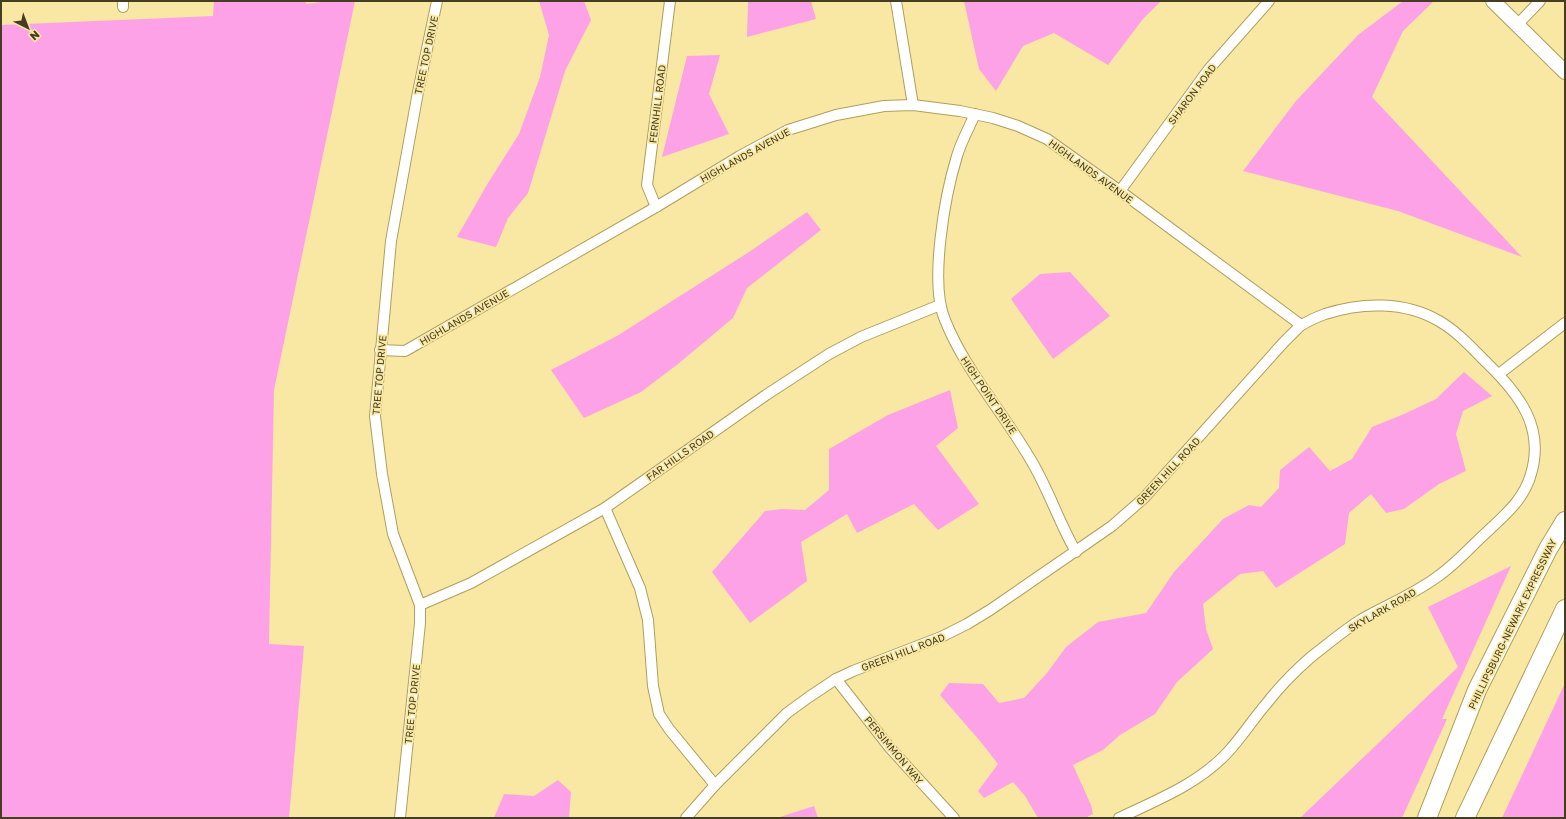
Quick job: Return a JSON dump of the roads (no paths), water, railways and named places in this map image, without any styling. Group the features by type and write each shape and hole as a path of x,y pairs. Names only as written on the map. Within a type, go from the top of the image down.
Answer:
{"highway":[{"name":"PHILLIPSBURG-NEWARK EXPRESSWAY","path":"1427,818 1477,690 1548,549 1565,521"},
{"path":"1465,818 1565,609"}],"main road":[{"path":"1493,1 1565,72"}],"street":[{"name":"TREE TOP DRIVE","path":"400,818 420,623 420,604 393,534 382,474 375,416 380,350 392,241 418,92 437,1"},
{"name":"FERNHILL ROAD","path":"656,206 647,185 670,1"},
{"path":"896,1 914,105"},
{"name":"SHARON ROAD","path":"1120,191 1209,69 1269,1"},
{"path":"1517,25 1540,1"},
{"name":"HIGHLANDS AVENUE","path":"380,350 405,350 740,156 788,130 836,115 884,106 914,105 975,114 1018,126 1047,139 1301,325"},
{"name":"HIGH POINT DRIVE","path":"975,114 957,155 945,208 938,262 940,305 944,320 966,364 1008,422 1030,458 1050,497 1065,534 1076,552"},
{"name":"FAR HILLS ROAD","path":"420,604 471,583 605,508 766,395 829,354 861,337 940,305"},
{"name":"GREEN HILL ROAD","path":"686,818 715,785 786,713 836,679 941,637 967,624 1076,552 1112,526 1144,498 1301,325 1327,314 1352,307 1381,306 1411,310 1426,314 1451,329 1499,374"},
{"path":"1499,374 1565,323"},
{"name":"SKYLARK ROAD","path":"1119,818 1172,793 1203,774 1227,753 1280,688 1308,660 1362,619 1439,576 1505,516 1518,502 1532,472 1534,439 1527,412 1520,400 1499,374"},
{"path":"605,508 640,588 648,620 653,686 659,714 669,729 715,785"},
{"name":"PERSIMMON WAY","path":"836,679 890,748 954,818"}]}
